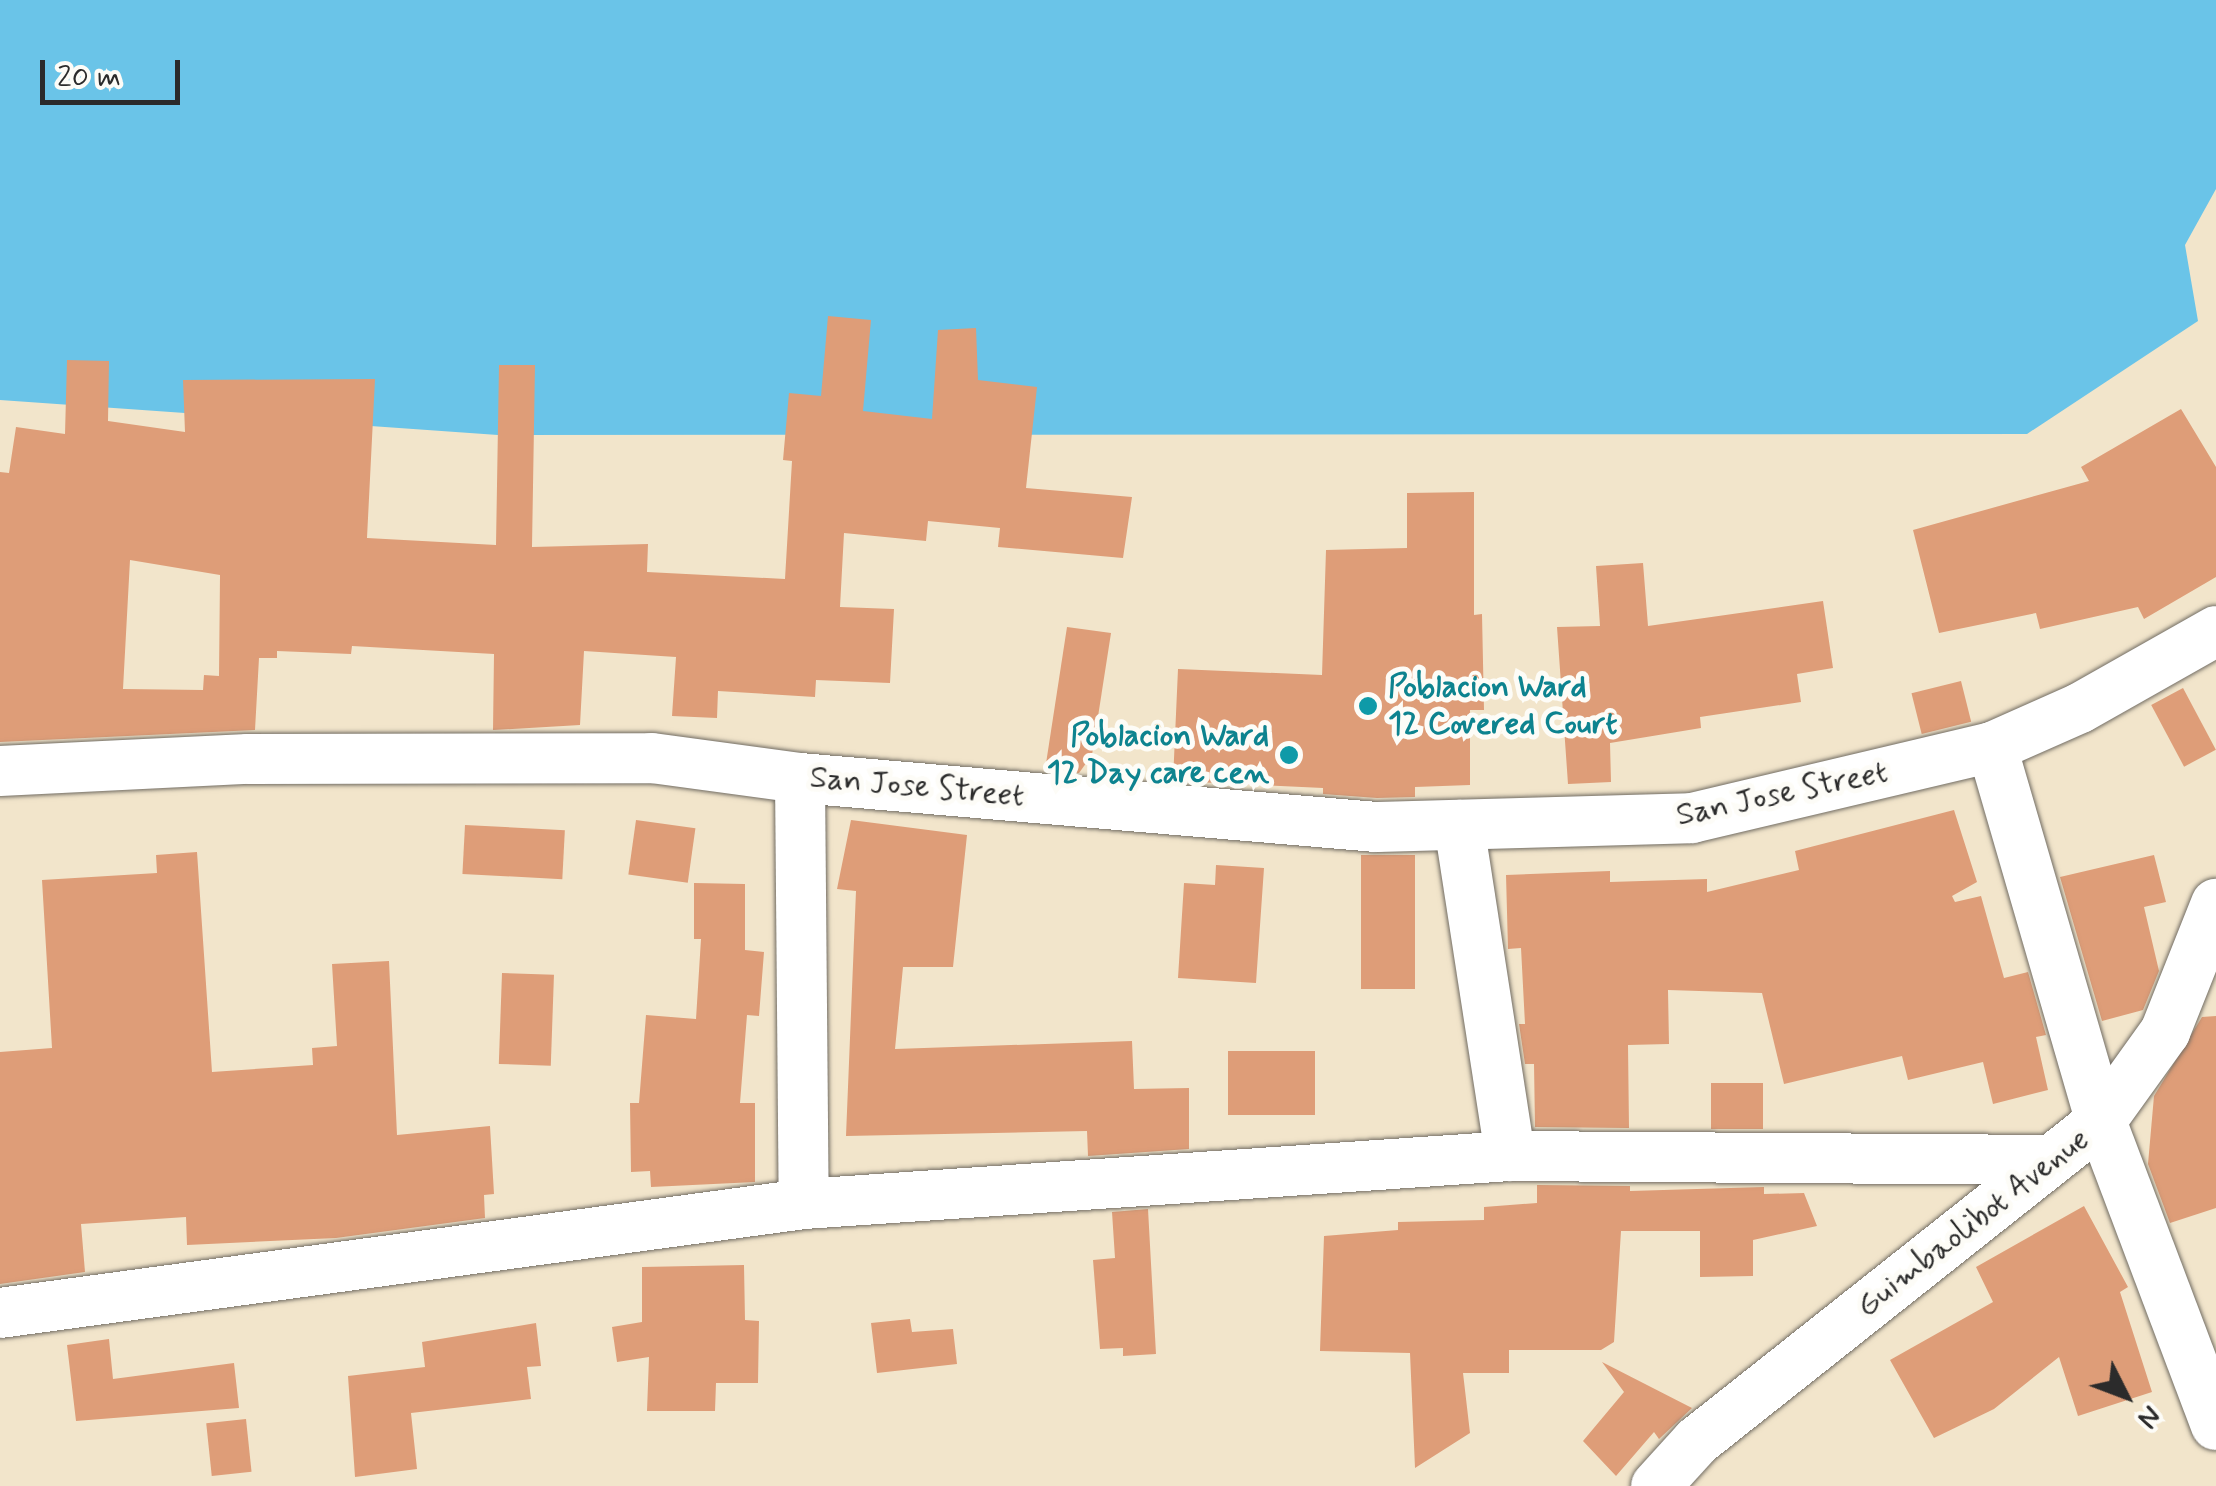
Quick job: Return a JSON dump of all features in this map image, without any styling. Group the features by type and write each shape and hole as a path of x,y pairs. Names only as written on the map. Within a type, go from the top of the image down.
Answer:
{"street":[{"name":"San Jose Street","path":"0,771 531,755 652,758 800,778 1376,827 1692,818 1992,748 2080,708 2216,630"},
{"path":"1992,748 2102,1122 2216,1425"},
{"path":"800,778 804,1204"},
{"path":"1459,825 1510,1156"},
{"name":"Guimbaolibot Avenue","path":"1656,1486 1697,1441 2102,1122 2165,1032 2216,904"},
{"path":"0,1313 804,1204 1510,1156 2051,1160"}],"water":[{"path":"0,0 2216,0 2216,189 2185,245 2198,321 2027,434 498,435 0,400"}],"building":[{"path":"828,316 871,320 863,411 932,419 938,330 976,328 978,380 1037,387 1026,488 1132,497 1123,558 998,547 1000,528 928,521 926,541 844,533 840,607 894,609 890,683 816,680 815,697 718,691 717,718 672,716 676,657 584,651 580,725 493,730 494,654 352,646 351,654 277,651 277,658 259,658 255,730 0,742 0,472 9,473 16,427 65,434 67,360 109,361 108,421 185,432 183,380 375,379 367,538 496,545 499,365 535,365 532,547 648,544 647,572 785,579 792,461 783,460 789,393 821,396","holes":["130,560 220,575 219,676 204,675 203,690 123,689"]},
{"path":"2181,409 2216,467 2216,577 2144,619 2138,607 2040,629 2036,613 1939,633 1913,530 2089,481 2081,467"},
{"path":"1474,492 1474,615 1482,614 1484,710 1470,710 1470,785 1415,787 1415,797 1377,798 1323,794 1323,788 1173,781 1178,669 1322,675 1326,550 1407,548 1407,493"},
{"path":"1643,563 1648,626 1823,601 1833,668 1797,674 1801,702 1700,717 1701,728 1610,743 1611,782 1568,784 1557,627 1600,626 1596,566"},
{"path":"1067,627 1111,633 1092,755 1079,773 1045,770"},
{"path":"1961,681 1971,722 1922,734 1912,693"},
{"path":"2183,688 2216,750 2184,767 2151,705"},
{"path":"1954,810 1977,882 1952,896 1955,902 1981,896 2004,978 2028,972 2046,1035 2036,1037 2048,1090 1993,1104 1983,1062 1908,1080 1902,1056 1784,1084 1762,993 1668,990 1669,1044 1628,1045 1629,1128 1535,1127 1534,1064 1525,1064 1519,1024 1525,1024 1521,948 1508,949 1506,875 1610,871 1610,882 1707,879 1707,892 1799,870 1795,851"},
{"path":"636,820 695,828 688,883 628,874"},
{"path":"851,820 967,835 953,967 903,967 895,1049 1132,1041 1134,1089 1189,1088 1189,1149 1088,1156 1087,1131 846,1136 856,891 837,889"},
{"path":"465,825 565,830 562,879 462,874"},
{"path":"197,852 212,1072 313,1065 312,1048 337,1046 332,964 389,961 397,1135 490,1126 494,1194 484,1195 485,1218 336,1238 187,1245 186,1217 81,1224 85,1272 0,1284 0,1052 52,1048 42,880 157,873 156,855"},
{"path":"1361,855 1415,855 1415,989 1361,989"},
{"path":"2154,855 2166,902 2144,907 2159,971 2143,1010 2102,1021 2060,877"},
{"path":"1216,865 1264,868 1256,983 1178,978 1184,883 1215,885"},
{"path":"694,883 745,884 745,950 764,952 759,1016 747,1015 740,1103 755,1103 755,1182 651,1187 650,1171 631,1172 630,1103 639,1103 646,1015 696,1019 701,939 694,939"},
{"path":"502,973 554,975 551,1066 499,1064"},
{"path":"2216,1016 2216,1208 2170,1223 2148,1164 2154,1096 2202,1017"},
{"path":"1228,1051 1315,1051 1315,1115 1228,1115"},
{"path":"1711,1083 1763,1083 1763,1129 1711,1129"},
{"path":"1537,1185 1630,1186 1630,1191 1764,1187 1764,1194 1804,1193 1817,1226 1753,1240 1753,1276 1700,1277 1700,1231 1621,1231 1614,1342 1601,1350 1509,1350 1509,1373 1463,1373 1470,1433 1415,1468 1410,1353 1320,1351 1324,1236 1398,1230 1398,1222 1484,1220 1484,1207 1537,1203"},
{"path":"2084,1206 2128,1287 2120,1292 2152,1392 2078,1416 2059,1357 1994,1409 1934,1438 1890,1360 1993,1302 1976,1267"},
{"path":"1148,1209 1156,1354 1123,1356 1123,1348 1100,1349 1093,1260 1115,1258 1112,1212"},
{"path":"744,1265 745,1320 759,1321 758,1383 716,1383 715,1411 647,1411 649,1357 617,1362 612,1327 642,1322 642,1267"},
{"path":"910,1319 912,1332 953,1329 957,1364 877,1373 871,1323"},
{"path":"536,1323 541,1366 527,1367 531,1399 411,1413 417,1469 355,1477 348,1376 425,1367 422,1342"},
{"path":"109,1339 113,1379 234,1363 239,1408 76,1421 67,1345"},
{"path":"1602,1362 1692,1408 1659,1439 1654,1432 1616,1476 1583,1441 1624,1392"},
{"path":"246,1419 252,1472 212,1476 206,1423"}],"place":[{"name":"Poblacion Ward 12 Covered Court","path":"1368,706"},
{"name":"Poblacion Ward 12 Day care cen","path":"1289,755"}]}
